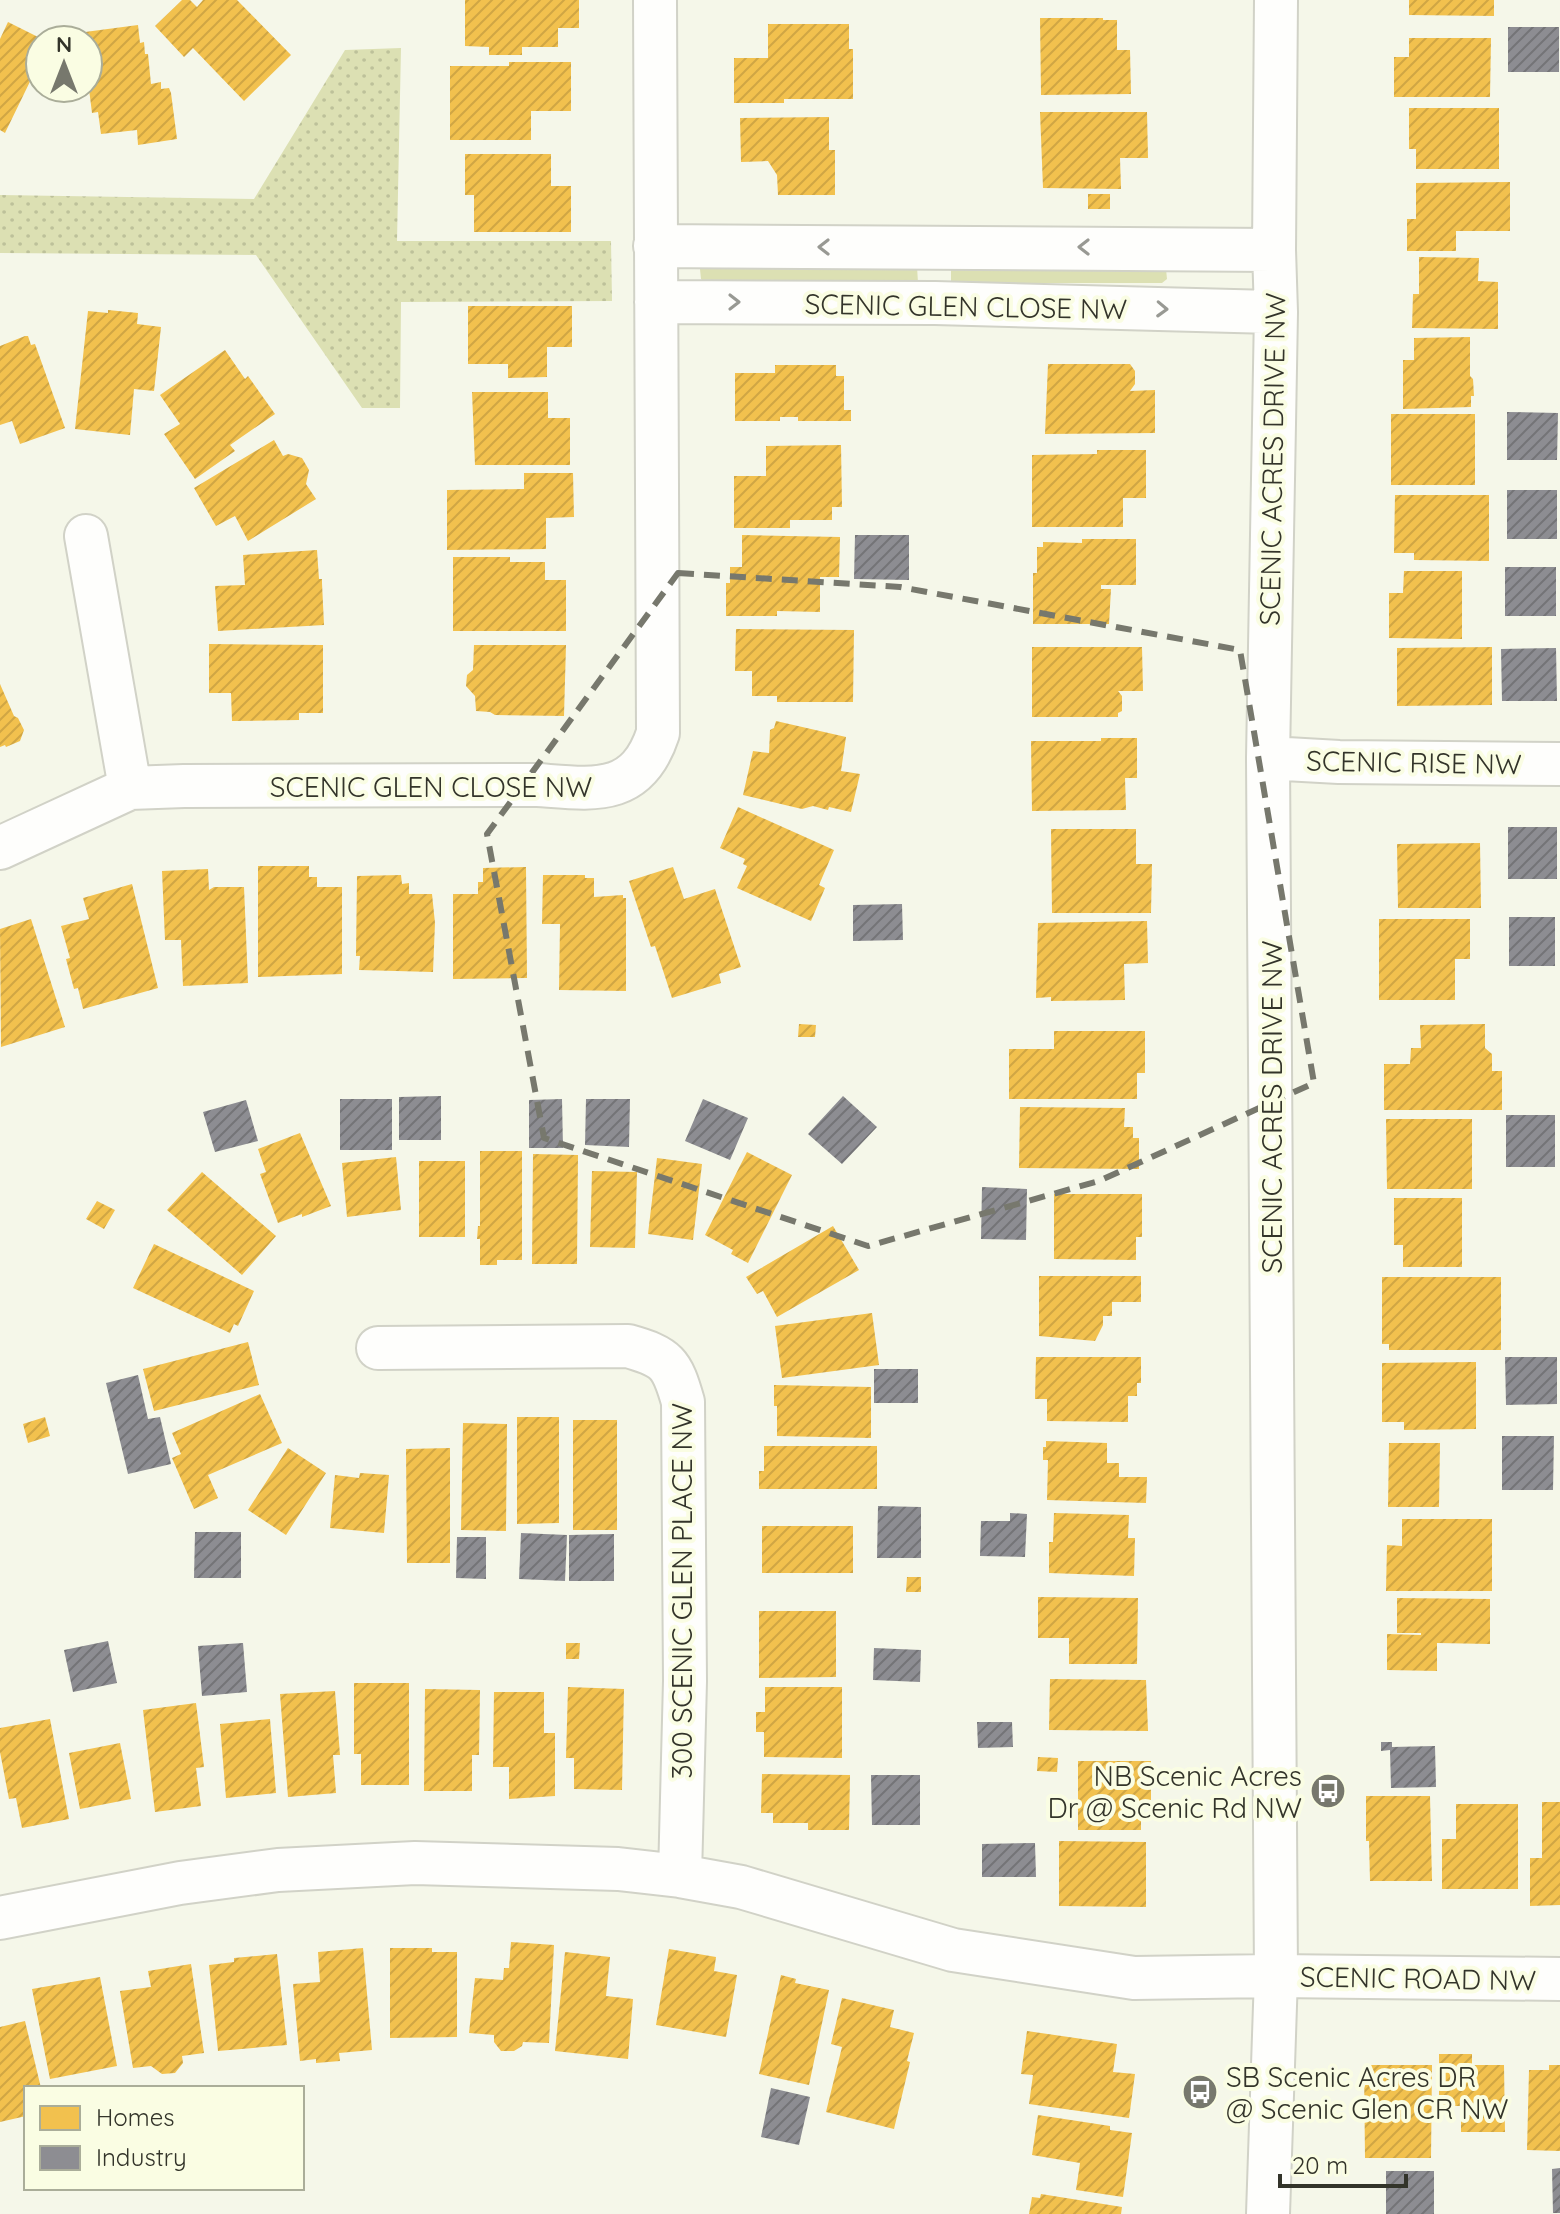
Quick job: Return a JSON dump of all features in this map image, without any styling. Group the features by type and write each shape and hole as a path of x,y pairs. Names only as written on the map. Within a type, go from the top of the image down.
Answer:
{"street":[{"name":"SCENIC GLEN CLOSE NW","path":"0,848 130,788 200,785 507,785 590,788 617,783 640,768 651,752 658,733 655,0"},
{"name":"SCENIC ACRES DRIVE NW","path":"1268,2214 1276,1976 1268,758 1276,312 1276,0"},
{"name":"SCENIC GLEN CLOSE NW","path":"655,246 1274,250"},
{"name":"SCENIC GLEN CLOSE NW","path":"656,302 935,303 1276,312"},
{"path":"86,536 130,788"},
{"name":"SCENIC RISE NW","path":"1268,758 1339,762 1560,764"},
{"name":"300 SCENIC GLEN PLACE NW","path":"378,1348 628,1346 658,1355 675,1375 683,1402 685,1566 680,1876"},
{"name":"SCENIC ROAD NW","path":"0,1918 180,1883 278,1870 415,1863 618,1869 741,1887 953,1950 1134,1978 1560,1979"}],"highlighted area":[{"path":"678,573 900,587 1240,650 1314,1083 1099,1181 868,1246 544,1138 487,834"}],"green space":[{"path":"401,48 397,241 611,241 612,301 401,302 400,408 362,408 256,255 0,253 0,195 254,199 345,50"},
{"path":"951,265 1166,269 1167,279 1162,283 951,283"},
{"path":"706,266 917,266 918,283 705,283 701,279 700,269"}],"building: Homes":[{"path":"182,0 190,0 197,7 203,0 237,0 291,55 244,101 193,48 184,57 155,26"},
{"path":"465,0 579,0 579,28 558,28 558,47 522,47 522,55 489,55 489,47 465,46"},
{"path":"1409,0 1494,0 1494,16 1409,15"},
{"path":"1040,18 1117,20 1117,50 1130,50 1131,94 1041,95"},
{"path":"8,22 24,30 24,94 5,133 0,130 0,39"},
{"path":"768,24 849,24 849,49 853,49 853,99 734,103 734,58 768,58"},
{"path":"138,25 140,43 144,42 145,54 148,54 151,84 161,82 161,89 169,88 171,93 177,139 138,145 137,130 101,134 98,112 92,113 91,104 104,104 104,29"},
{"path":"1409,38 1491,38 1490,97 1394,97 1394,57 1409,57"},
{"path":"509,62 571,62 571,111 531,111 531,140 450,140 450,66 509,66"},
{"path":"1409,108 1499,108 1499,169 1416,169 1416,149 1409,149"},
{"path":"1040,112 1147,112 1148,158 1120,158 1121,189 1043,188"},
{"path":"829,117 829,150 835,150 835,195 778,195 777,175 768,161 741,162 740,118"},
{"path":"465,154 551,154 551,186 571,186 571,232 474,232 474,195 465,195"},
{"path":"1510,182 1510,231 1456,231 1456,251 1407,251 1407,219 1416,219 1416,183"},
{"path":"1088,194 1110,194 1110,209 1088,209"},
{"path":"1419,257 1479,258 1478,281 1498,282 1498,329 1412,328 1413,294 1419,294"},
{"path":"468,306 572,306 572,347 547,347 547,377 508,378 508,364 468,364"},
{"path":"108,310 138,313 137,324 161,327 154,391 134,389 130,435 75,429 88,311 108,313"},
{"path":"28,336 31,345 35,344 65,428 20,444 12,421 0,425 0,346"},
{"path":"1470,337 1470,376 1474,396 1471,396 1471,407 1403,409 1403,360 1414,360 1414,338"},
{"path":"225,350 275,414 230,445 235,451 195,479 164,434 180,424 160,395"},
{"path":"1048,364 1130,364 1135,371 1135,384 1130,391 1155,390 1155,433 1045,434"},
{"path":"775,365 836,365 836,376 844,376 844,410 851,410 851,421 798,421 798,417 780,417 780,421 735,421 735,373 775,373"},
{"path":"472,392 548,392 548,418 570,418 570,465 475,465"},
{"path":"1391,414 1475,414 1475,485 1391,485"},
{"path":"274,440 283,456 288,454 302,458 309,470 306,484 316,499 248,541 235,516 216,526 194,488"},
{"path":"841,445 842,507 832,507 832,520 790,520 790,528 734,528 734,476 766,476 766,446"},
{"path":"1097,450 1146,450 1146,498 1123,498 1123,527 1032,527 1032,455 1097,454"},
{"path":"524,473 573,473 574,517 546,518 546,549 447,550 447,490 524,489"},
{"path":"1395,495 1489,495 1489,561 1414,560 1414,553 1394,553"},
{"path":"742,535 840,537 839,577 820,577 820,612 777,611 777,616 726,616 726,583 730,583 730,567 742,567"},
{"path":"1082,539 1136,539 1136,585 1101,585 1101,589 1111,589 1109,624 1033,624 1033,573 1037,573 1037,547 1043,547 1043,542 1082,543"},
{"path":"317,550 324,625 218,631 215,586 245,585 243,555"},
{"path":"453,557 510,557 510,562 545,562 545,580 566,580 566,631 453,631"},
{"path":"1404,571 1462,571 1462,639 1389,638 1389,593 1403,593"},
{"path":"736,629 854,630 853,702 777,702 777,696 752,696 752,671 735,671"},
{"path":"209,644 323,645 323,713 299,713 299,720 232,721 231,693 209,693"},
{"path":"474,645 566,645 564,716 495,715 476,711 475,696 466,686 467,675 473,670"},
{"path":"1032,647 1142,647 1143,691 1118,691 1122,696 1122,711 1118,717 1032,717"},
{"path":"1492,647 1492,705 1397,706 1397,648"},
{"path":"0,684 24,730 20,741 6,747 0,747"},
{"path":"776,721 846,737 841,771 860,774 851,812 813,806 802,809 743,795 753,751 769,753 770,730"},
{"path":"1101,738 1137,738 1137,778 1125,778 1126,810 1032,811 1031,741 1101,741"},
{"path":"738,807 834,850 819,885 825,888 811,921 737,888 747,866 743,864 745,859 720,848"},
{"path":"1051,829 1136,829 1136,864 1152,864 1151,913 1052,913"},
{"path":"1480,843 1481,908 1398,908 1397,844"},
{"path":"258,866 309,866 309,877 317,877 317,887 342,887 342,974 258,977"},
{"path":"526,867 527,978 453,979 453,894 478,894 478,882 483,882 483,868"},
{"path":"673,867 684,899 715,889 741,967 719,974 721,983 672,998 629,881"},
{"path":"208,869 209,890 214,887 244,887 248,983 183,986 181,940 165,940 162,871"},
{"path":"401,875 402,884 409,883 409,894 432,894 435,923 433,972 359,970 360,956 356,956 357,876"},
{"path":"543,875 585,875 585,878 594,878 594,897 623,895 626,898 626,991 559,990 560,924 542,924"},
{"path":"132,884 158,988 83,1009 66,959 70,958 61,926 89,919 83,898"},
{"path":"31,919 65,1027 1,1047 0,929"},
{"path":"1379,919 1470,919 1470,959 1455,959 1455,1000 1379,1000"},
{"path":"1147,921 1148,963 1124,964 1125,1000 1051,1001 1051,997 1036,998 1038,923"},
{"path":"799,1024 816,1025 815,1037 798,1037"},
{"path":"1485,1024 1485,1048 1492,1054 1492,1071 1502,1071 1502,1110 1384,1110 1384,1064 1410,1064 1411,1048 1421,1048 1420,1025"},
{"path":"1054,1031 1145,1031 1145,1073 1137,1073 1137,1099 1009,1099 1009,1049 1054,1049"},
{"path":"1020,1107 1125,1108 1124,1127 1133,1127 1133,1138 1139,1138 1139,1169 1019,1168"},
{"path":"1386,1119 1472,1119 1472,1189 1387,1189"},
{"path":"300,1133 331,1206 278,1223 260,1174 266,1172 258,1149"},
{"path":"480,1151 522,1151 522,1260 497,1260 497,1265 480,1265 480,1239 477,1239 480,1226"},
{"path":"747,1152 792,1175 748,1263 731,1254 733,1250 705,1235"},
{"path":"533,1154 578,1155 577,1264 532,1264"},
{"path":"396,1157 401,1210 347,1217 342,1163"},
{"path":"657,1158 702,1164 693,1240 648,1234"},
{"path":"419,1161 465,1161 465,1237 419,1237"},
{"path":"592,1171 637,1172 635,1248 590,1247"},
{"path":"202,1172 276,1236 242,1275 167,1210"},
{"path":"1054,1194 1142,1194 1142,1237 1136,1237 1136,1260 1054,1259"},
{"path":"1394,1198 1462,1198 1462,1267 1403,1267 1403,1245 1394,1245"},
{"path":"97,1201 115,1210 104,1229 86,1219"},
{"path":"833,1226 859,1270 777,1317 763,1291 757,1294 746,1277"},
{"path":"154,1244 254,1291 238,1326 234,1324 230,1333 133,1288"},
{"path":"1039,1276 1141,1276 1141,1302 1112,1302 1112,1316 1103,1316 1103,1325 1095,1341 1039,1336"},
{"path":"1382,1277 1501,1277 1501,1350 1389,1350 1389,1344 1382,1344"},
{"path":"872,1313 879,1365 782,1378 775,1326"},
{"path":"248,1342 259,1385 154,1411 143,1369"},
{"path":"1036,1357 1141,1357 1141,1383 1137,1383 1137,1396 1128,1396 1128,1422 1047,1421 1047,1399 1035,1399"},
{"path":"1476,1362 1476,1429 1404,1430 1404,1422 1382,1422 1382,1363"},
{"path":"774,1385 871,1387 871,1438 777,1436"},
{"path":"260,1394 282,1443 208,1475 218,1498 194,1509 172,1458 181,1454 172,1433"},
{"path":"45,1417 50,1436 28,1443 23,1424"},
{"path":"517,1417 559,1417 559,1523 517,1524"},
{"path":"573,1420 617,1420 617,1530 573,1530"},
{"path":"463,1423 507,1424 506,1531 461,1530"},
{"path":"1046,1441 1107,1443 1107,1463 1119,1463 1119,1477 1147,1477 1146,1503 1047,1500 1048,1460 1043,1460"},
{"path":"1389,1443 1440,1443 1439,1507 1388,1507"},
{"path":"764,1446 877,1446 877,1489 759,1489 759,1471 764,1471"},
{"path":"288,1448 326,1473 286,1535 248,1510"},
{"path":"450,1448 450,1563 407,1563 406,1449"},
{"path":"360,1473 389,1475 384,1533 330,1528 335,1475 359,1478"},
{"path":"1054,1513 1129,1515 1128,1538 1135,1538 1134,1576 1049,1573 1049,1542 1053,1542"},
{"path":"1402,1519 1492,1519 1492,1591 1386,1591 1387,1545 1402,1546"},
{"path":"762,1526 853,1526 853,1573 762,1573"},
{"path":"907,1577 921,1577 921,1592 906,1592"},
{"path":"1038,1597 1138,1598 1137,1664 1069,1664 1069,1638 1038,1638"},
{"path":"1397,1598 1490,1599 1490,1644 1437,1643 1437,1671 1387,1670 1387,1634 1421,1635 1397,1633"},
{"path":"759,1611 836,1611 836,1677 759,1678"},
{"path":"566,1643 580,1643 579,1659 566,1659"},
{"path":"1050,1679 1146,1680 1148,1731 1049,1730"},
{"path":"354,1683 409,1683 409,1785 361,1785 361,1754 354,1754"},
{"path":"568,1687 624,1689 622,1790 574,1789 574,1758 566,1758"},
{"path":"765,1687 842,1687 842,1758 764,1757 764,1732 756,1732 756,1712 765,1712"},
{"path":"425,1689 480,1690 479,1755 472,1755 472,1791 424,1791"},
{"path":"335,1691 340,1755 333,1755 336,1793 288,1797 280,1694"},
{"path":"494,1692 544,1692 544,1733 555,1733 555,1796 509,1799 509,1767 493,1767"},
{"path":"196,1703 204,1767 196,1768 201,1806 155,1812 143,1710"},
{"path":"50,1719 69,1819 22,1828 16,1798 9,1799 0,1752 0,1728"},
{"path":"270,1719 276,1793 226,1798 220,1724"},
{"path":"120,1743 131,1799 80,1809 69,1753"},
{"path":"1038,1757 1058,1758 1057,1772 1037,1771"},
{"path":"1078,1761 1151,1761 1151,1800 1141,1800 1141,1830 1078,1830"},
{"path":"762,1774 850,1775 849,1830 808,1830 808,1823 773,1823 773,1813 761,1813"},
{"path":"1366,1796 1430,1796 1432,1881 1370,1881"},
{"path":"1542,1802 1560,1802 1560,1905 1530,1906 1530,1858 1542,1858"},
{"path":"1456,1804 1518,1804 1518,1889 1442,1889 1442,1839 1456,1839"},
{"path":"1059,1841 1146,1842 1146,1907 1059,1906"},
{"path":"511,1942 554,1945 549,2043 523,2042 514,2051 501,2051 494,2042 494,2035 469,2033 475,1978 503,1980 504,1968 509,1968"},
{"path":"363,1948 372,2050 339,2053 340,2061 300,2061 293,1984 320,1982 318,1952"},
{"path":"390,1948 432,1948 432,1952 457,1952 457,2037 390,2038"},
{"path":"669,1949 716,1957 714,1971 737,1975 726,2037 656,2025"},
{"path":"565,1952 610,1957 606,1996 633,1999 628,2059 555,2051"},
{"path":"277,1954 287,2045 218,2051 209,1965 234,1962 234,1958"},
{"path":"191,1964 204,2053 182,2056 183,2063 175,2073 162,2074 151,2066 133,2068 120,1991 151,1987 148,1971"},
{"path":"781,1975 796,1979 795,1983 829,1990 809,2085 759,2074"},
{"path":"100,1977 117,2066 50,2079 32,1989"},
{"path":"842,1998 894,2010 890,2027 914,2033 894,2129 826,2112 842,2047 831,2044"},
{"path":"25,2021 41,2086 24,2086 24,2116 0,2122 0,2027"},
{"path":"1027,2031 1117,2044 1113,2072 1135,2074 1129,2118 1029,2104 1033,2075 1021,2074"},
{"path":"1439,2054 1472,2054 1472,2065 1504,2065 1505,2132 1461,2132 1461,2106 1439,2106"},
{"path":"1364,2065 1432,2065 1431,2158 1365,2158"},
{"path":"1549,2065 1560,2065 1560,2151 1527,2150 1529,2070 1549,2070"},
{"path":"1038,2115 1110,2126 1110,2130 1132,2133 1123,2197 1076,2190 1080,2163 1032,2155"},
{"path":"1041,2194 1122,2207 1121,2214 1029,2214 1032,2197 1040,2198"}],"building: Industry":[{"path":"1508,27 1559,27 1559,72 1508,72"},
{"path":"1507,412 1558,413 1557,460 1507,460"},
{"path":"1507,490 1557,490 1557,539 1507,539"},
{"path":"855,535 909,535 909,580 854,579"},
{"path":"1505,567 1556,567 1556,616 1505,616"},
{"path":"1556,648 1557,701 1502,701 1501,649"},
{"path":"1508,827 1557,827 1557,879 1508,879"},
{"path":"902,904 903,940 853,941 853,905"},
{"path":"1509,917 1555,917 1555,966 1509,966"},
{"path":"441,1096 441,1140 399,1140 399,1097"},
{"path":"843,1096 877,1127 842,1164 808,1134"},
{"path":"340,1099 392,1099 392,1150 340,1150"},
{"path":"562,1099 563,1148 529,1148 529,1100"},
{"path":"586,1099 630,1099 629,1147 585,1145"},
{"path":"703,1099 748,1118 730,1160 685,1141"},
{"path":"246,1100 258,1141 215,1152 203,1112"},
{"path":"1506,1115 1555,1115 1555,1167 1506,1167"},
{"path":"982,1187 1027,1189 1026,1240 981,1239"},
{"path":"1505,1357 1557,1357 1557,1404 1506,1405"},
{"path":"874,1369 918,1369 918,1403 874,1403"},
{"path":"138,1375 148,1419 160,1417 171,1464 128,1474 106,1383"},
{"path":"1502,1436 1554,1436 1553,1490 1502,1490"},
{"path":"878,1506 921,1507 921,1558 877,1558"},
{"path":"1010,1513 1027,1514 1025,1557 980,1556 981,1521 1010,1521"},
{"path":"195,1532 241,1532 241,1578 194,1578"},
{"path":"521,1533 567,1535 565,1581 519,1579"},
{"path":"614,1534 614,1581 569,1581 569,1535"},
{"path":"457,1537 486,1537 486,1579 456,1578"},
{"path":"108,1641 117,1683 73,1692 64,1650"},
{"path":"243,1643 247,1692 202,1696 198,1646"},
{"path":"874,1648 921,1650 920,1682 873,1680"},
{"path":"977,1722 1012,1722 1013,1747 978,1748"},
{"path":"1381,1742 1392,1742 1392,1747 1435,1746 1436,1787 1391,1788 1390,1750 1381,1751"},
{"path":"871,1775 920,1775 920,1825 872,1825"},
{"path":"1035,1843 1036,1877 982,1877 982,1844"},
{"path":"771,2088 810,2097 799,2145 761,2137"},
{"path":"1560,2168 1560,2213 1553,2213 1552,2169"},
{"path":"1386,2171 1434,2171 1434,2214 1386,2214"}],"place":[{"name":"NB Scenic Acres Dr @ Scenic Rd NW","path":"1328,1791"},
{"name":"SB Scenic Acres DR @ Scenic Glen CR NW","path":"1200,2092"}]}
